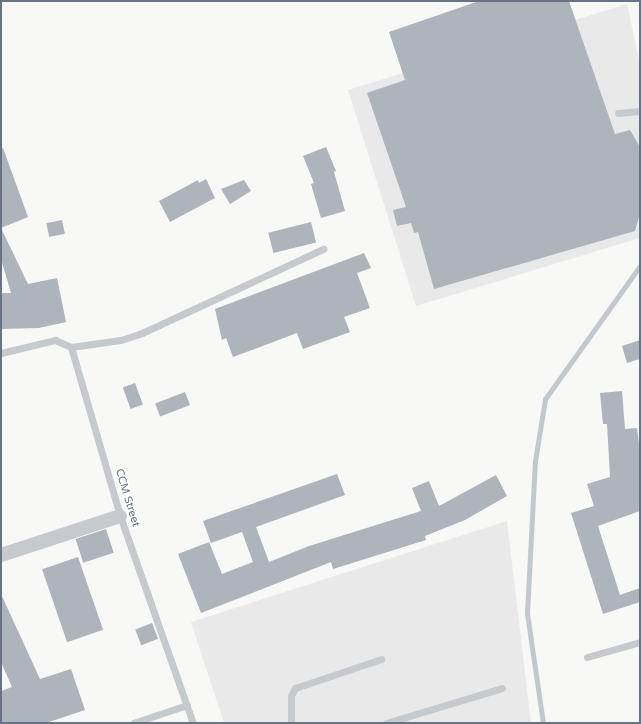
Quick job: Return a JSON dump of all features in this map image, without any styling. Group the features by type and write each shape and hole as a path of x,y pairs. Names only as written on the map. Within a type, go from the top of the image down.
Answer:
{"street":[{"path":"1,555 120,516"}],"lane":[{"path":"618,113 640,110"},
{"path":"1,353 55,340 71,347 121,340 142,333 323,249"},
{"name":"CCM Street","path":"71,347 87,396 120,516 193,723"},
{"path":"587,658 640,642"},
{"path":"291,723 291,696 295,688 381,659"},
{"path":"386,723 502,688"},
{"path":"133,723 187,706"}],"shaded area":[{"path":"627,4 640,65 640,238 416,306 348,90"},
{"path":"507,521 531,723 224,723 191,622"}],"building":[{"path":"479,1 569,1 615,134 630,130 640,147 640,213 635,231 434,289 418,232 414,233 411,223 397,226 393,210 406,207 367,93 405,80 389,32"},
{"path":"326,147 336,171 334,172 345,211 321,218 311,184 314,183 303,156"},
{"path":"3,148 28,217 1,228 1,149"},
{"path":"206,179 215,198 170,222 159,201 198,180 199,183"},
{"path":"244,180 251,191 230,204 221,189"},
{"path":"62,220 65,234 49,237 46,223"},
{"path":"311,222 316,242 273,253 268,233"},
{"path":"1,228 28,284 57,278 66,322 39,328 1,329 1,293 11,293 1,259"},
{"path":"364,253 371,268 357,273 370,308 344,317 350,332 303,349 297,333 233,357 226,338 222,340 215,309"},
{"path":"640,340 640,359 627,363 622,346"},
{"path":"135,383 143,405 131,409 123,387"},
{"path":"622,391 625,429 637,428 640,451 640,511 598,526 620,595 640,588 640,602 603,614 571,513 594,506 587,484 610,477 607,424 603,424 600,393"},
{"path":"185,392 190,405 160,417 155,403"},
{"path":"337,474 345,495 256,527 269,562 309,546 421,511 412,488 429,481 439,506 496,475 507,496 465,520 425,536 426,540 333,569 331,562 201,613 178,554 209,542 222,574 253,562 242,532 211,543 203,521"},
{"path":"106,529 114,553 83,563 76,539"},
{"path":"78,557 103,630 67,642 42,569"},
{"path":"1,594 40,679 71,669 85,710 46,723 1,723 1,691 12,687 1,662"},
{"path":"152,623 158,639 141,645 135,629"}],"waterway":[{"path":"543,723 527,613 535,461 545,399 640,266"}]}
